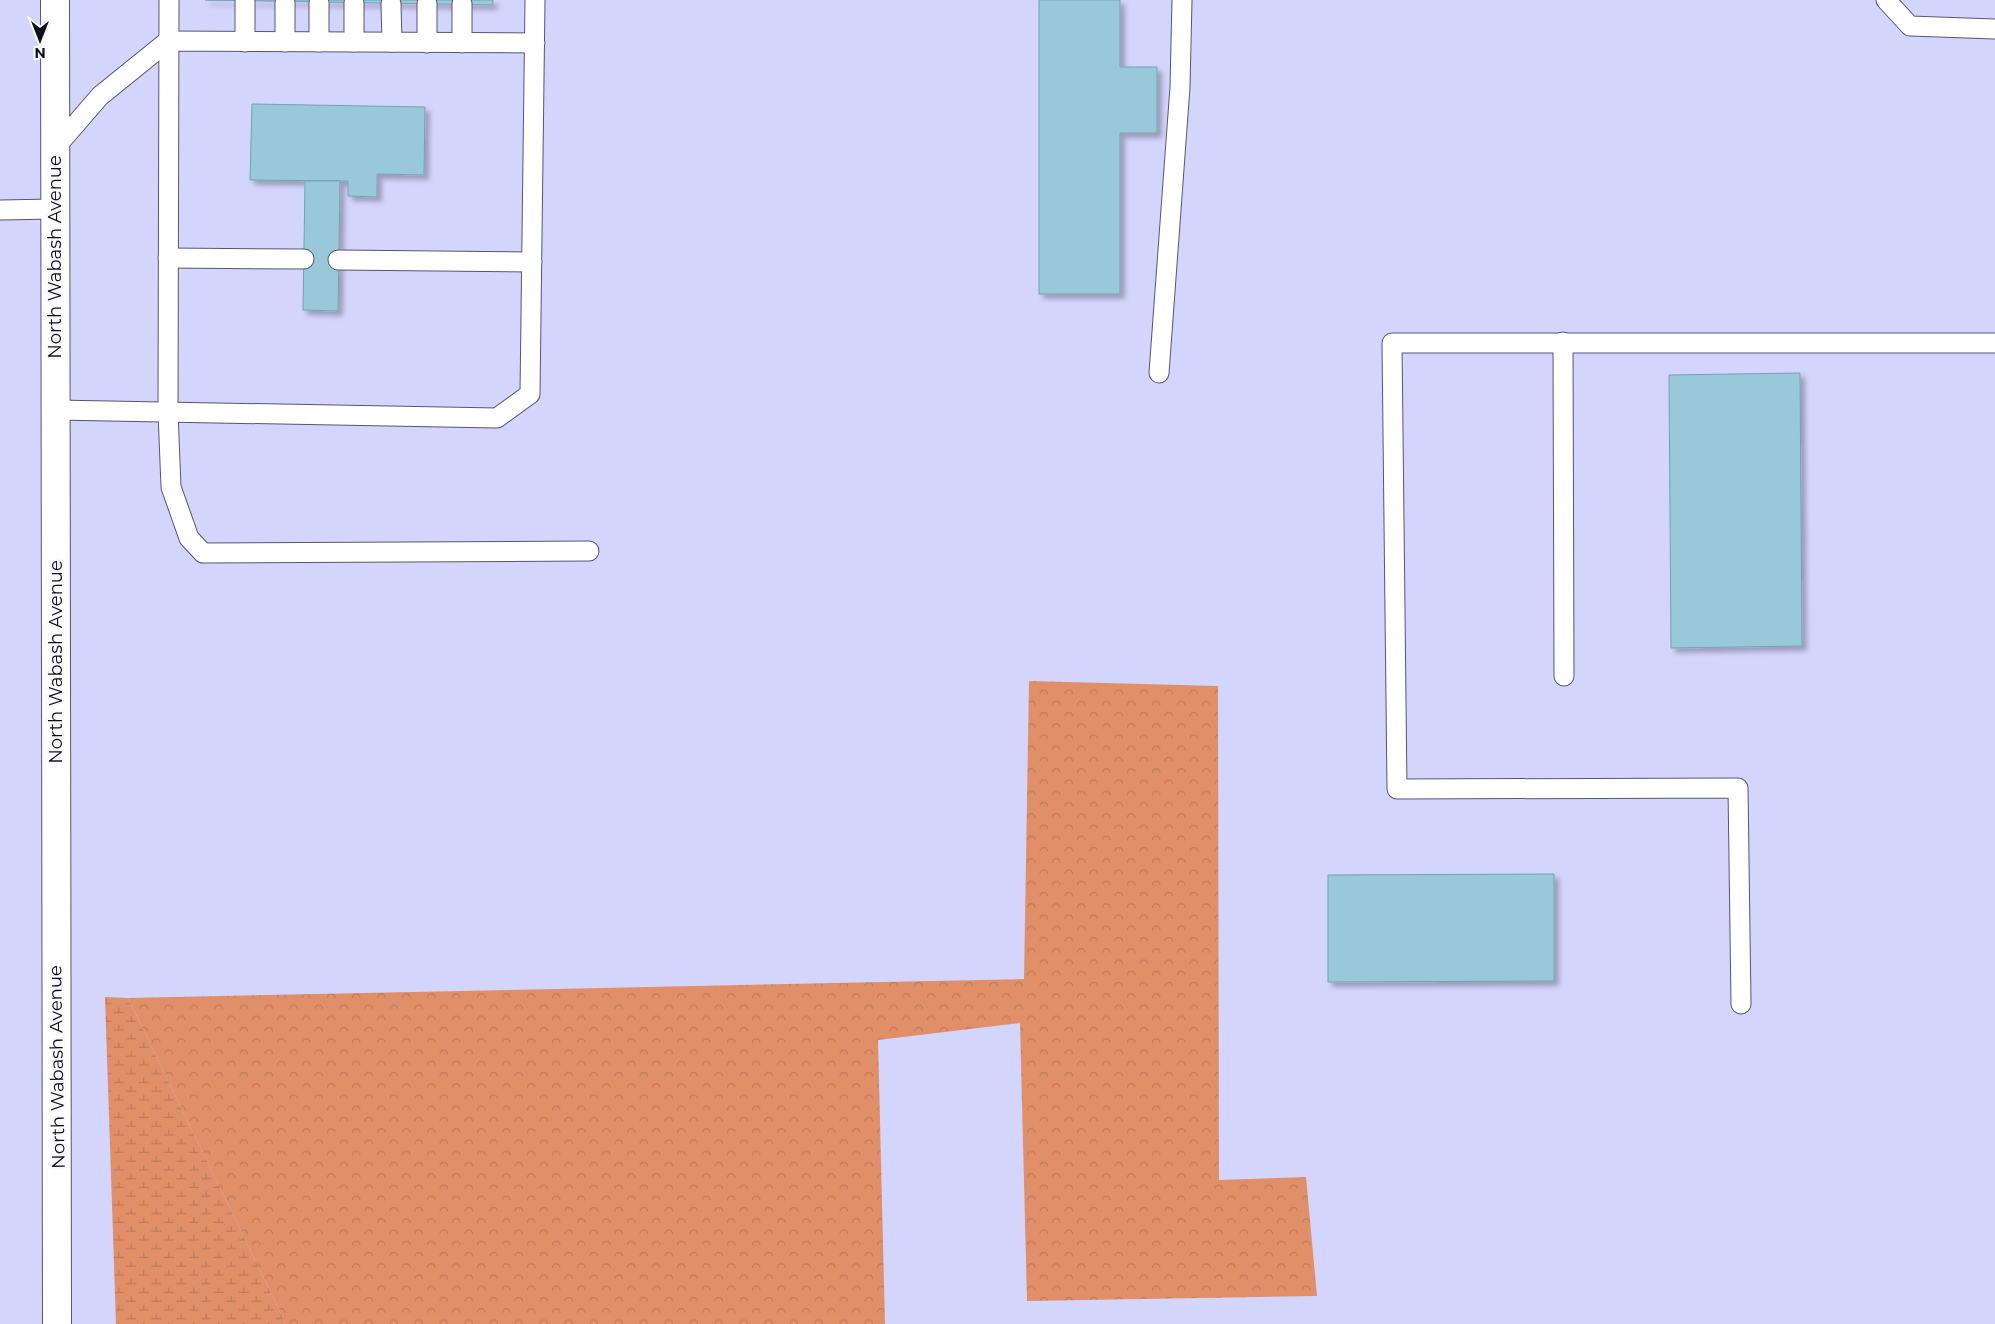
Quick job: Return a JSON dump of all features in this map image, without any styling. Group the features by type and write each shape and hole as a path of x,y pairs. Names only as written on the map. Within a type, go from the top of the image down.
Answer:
{"street":[{"name":"North Wabash Avenue","path":"54,0 57,1324"}],"lane":[{"path":"168,0 168,412 171,487 188,538 203,553 589,551"},
{"path":"56,410 497,418 530,394 535,0"},
{"path":"1159,373 1180,87 1182,0"},
{"path":"1886,0 1910,26 1995,28"},
{"path":"245,2 245,42"},
{"path":"285,2 285,42"},
{"path":"319,2 319,42"},
{"path":"354,3 354,42"},
{"path":"391,4 392,42"},
{"path":"427,4 427,43"},
{"path":"462,4 462,43"},
{"path":"55,148 100,96 168,41 535,43"},
{"path":"0,210 55,209"},
{"path":"168,258 304,259"},
{"path":"338,260 532,262"},
{"path":"1563,342 1564,676"},
{"path":"1741,1004 1738,788 1397,789 1392,343 1995,343"}],"green space":[{"path":"1029,681 1218,686 1219,1180 1306,1177 1317,1296 1027,1301 1020,1023 878,1040 885,1324 286,1324 128,998 1024,979"},
{"path":"105,997 128,998 286,1324 116,1324"}],"building":[{"path":"205,0 493,0 493,5"},
{"path":"1039,0 1120,0 1120,67 1157,67 1157,133 1120,133 1120,294 1039,294"},
{"path":"252,104 425,107 424,175 377,174 377,197 348,196 348,181 250,180"},
{"path":"305,181 340,181 338,311 303,310"},
{"path":"1800,373 1802,646 1671,648 1669,375"},
{"path":"1554,874 1554,981 1328,982 1328,875"}]}
